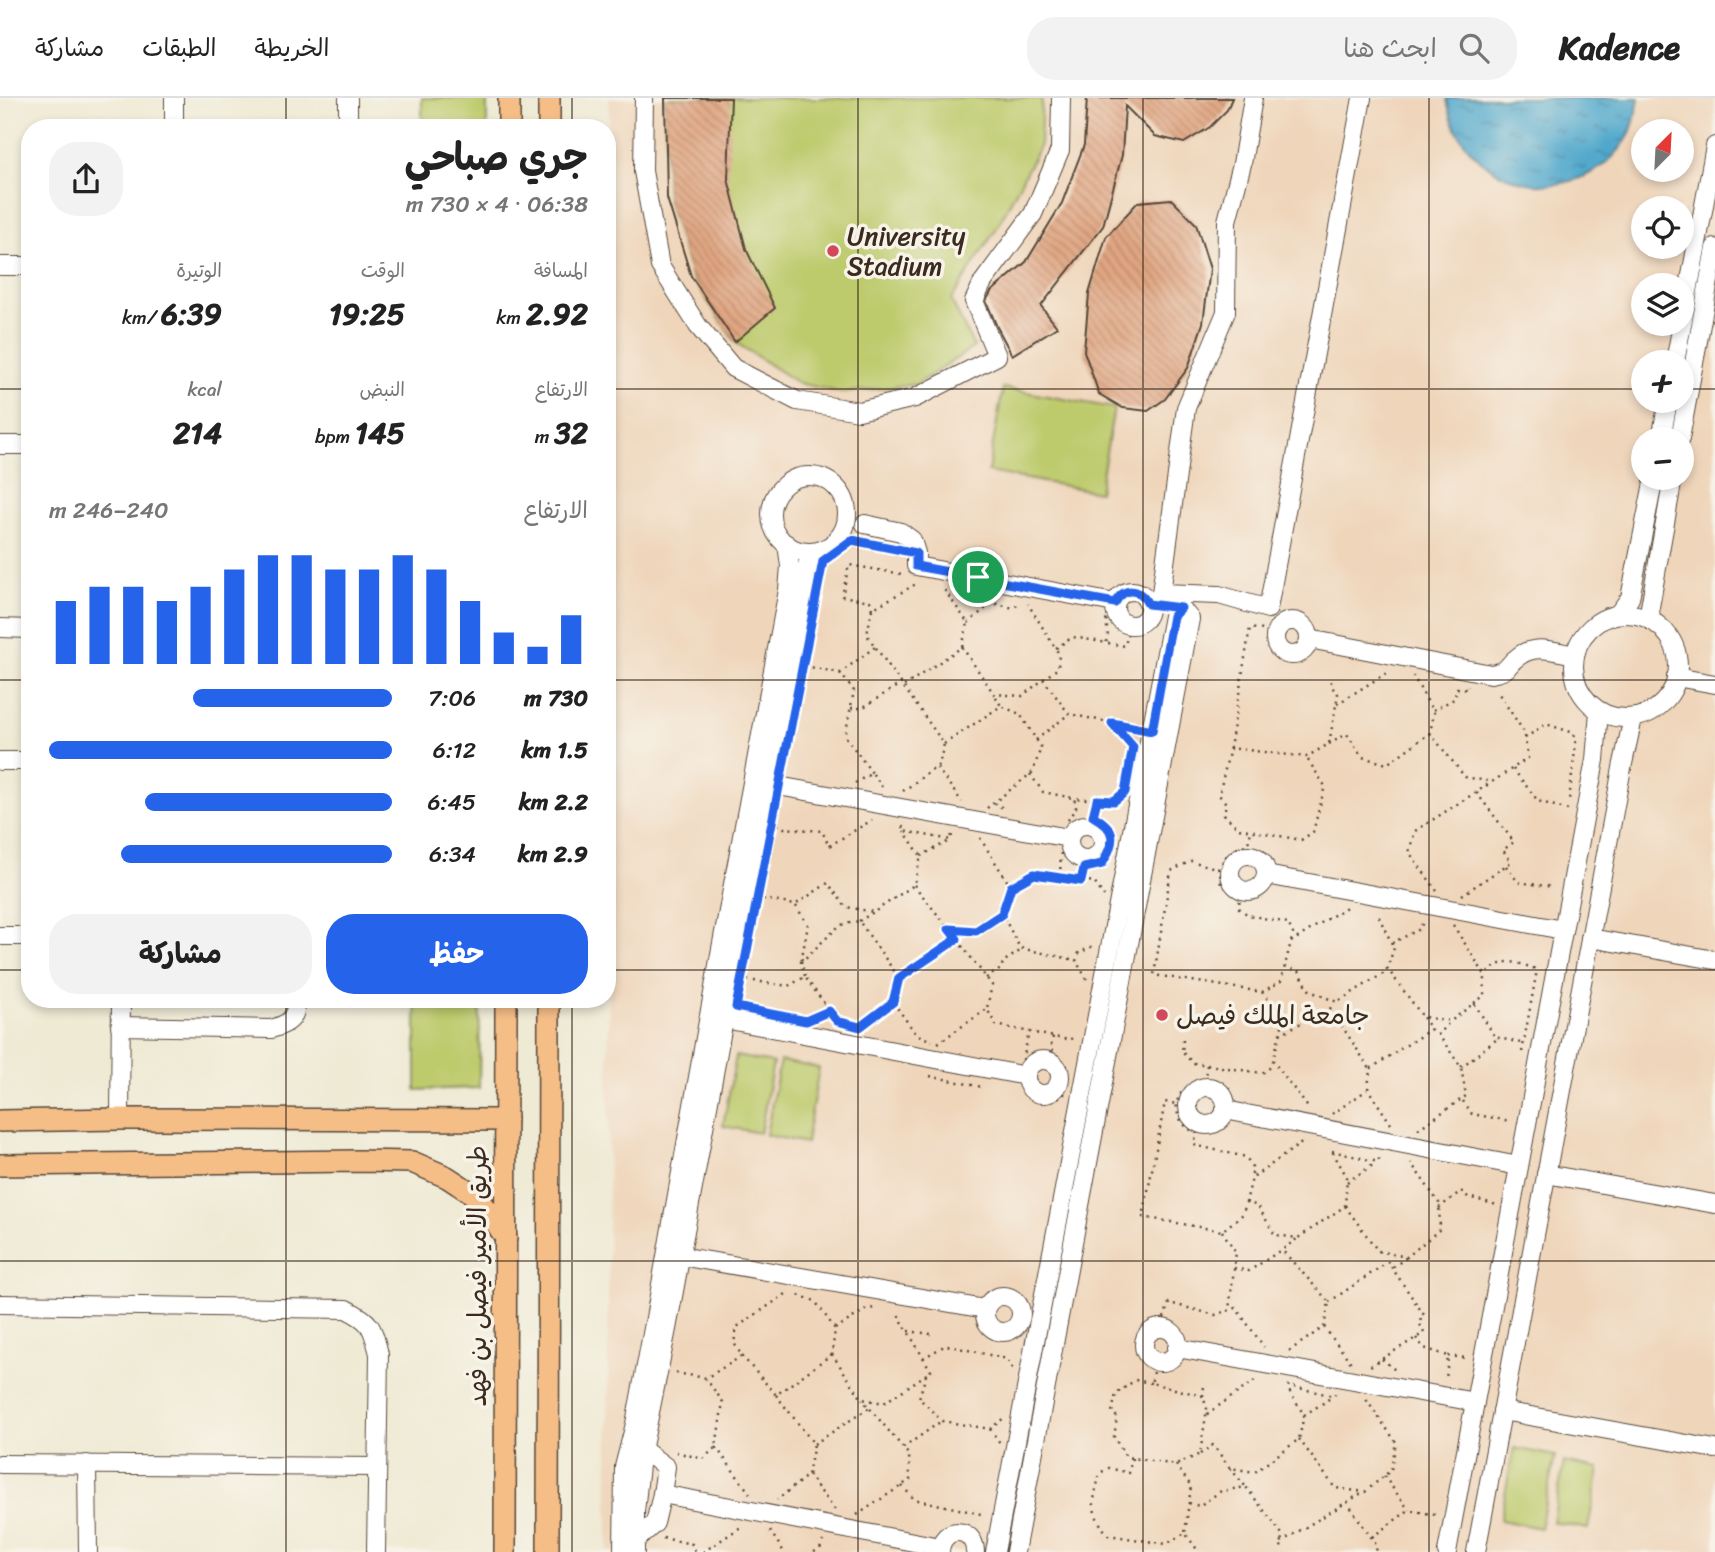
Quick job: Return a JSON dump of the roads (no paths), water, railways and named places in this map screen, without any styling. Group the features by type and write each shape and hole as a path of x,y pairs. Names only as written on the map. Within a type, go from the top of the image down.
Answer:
{"main road":[{"path":"509,98 509,119"},
{"path":"549,98 549,119"},
{"name":"طريق الأمير فيصل بن فهد","path":"505,1552 506,1008"},
{"path":"548,1552 549,1008"},
{"path":"0,1121 506,1120"},
{"path":"0,1165 412,1162 447,1177 479,1198 506,1238"}],"street":[{"path":"174,98 174,119"},
{"path":"348,98 348,119"},
{"path":"644,98 643,171 660,266 698,326 733,368 797,401 859,411 915,398 997,356 974,301 983,282 1033,214 1060,150 1061,98"},
{"path":"1253,98 1242,164 1227,221 1226,312 1186,408 1161,593 1219,595 1268,609 1362,98"},
{"path":"1677,350 1715,146"},
{"path":"1683,427 1712,286 1715,248"},
{"path":"0,266 21,266"},
{"path":"0,445 21,445"},
{"path":"631,1549 642,1449 767,784 817,556 834,543 847,521 843,496 835,486 812,475 800,476 779,489 773,500 772,525 778,536 787,544 817,556"},
{"path":"1618,614 1630,598 1652,490"},
{"path":"1651,621 1650,607 1670,490"},
{"path":"847,508 865,524"},
{"path":"844,527 865,524 901,532 912,540 916,566 1115,603"},
{"path":"631,1549 624,1467 656,1318 788,590 790,566 787,544"},
{"path":"1132,591 1142,595 1148,604 1145,620 1140,623 1129,625 1116,615 1115,603 1121,594 1132,591"},
{"path":"1148,604 1181,614"},
{"path":"995,1552 1152,731 1181,614"},
{"path":"1015,1552 1181,614"},
{"path":"1631,614 1651,621 1669,636 1675,647 1678,659 1671,692 1655,709 1645,715 1621,718 1600,711 1582,695 1576,685 1573,673 1580,640 1596,622 1606,617 1631,614"},
{"path":"1287,621 1298,622 1307,628 1310,639 1305,650 1294,655 1289,654 1276,643 1276,632 1287,621"},
{"path":"0,628 21,629"},
{"path":"1310,639 1491,674 1505,671 1518,656 1536,648 1575,655"},
{"path":"1676,677 1715,684"},
{"path":"1447,1552 1519,1166 1532,1046 1563,930 1595,760 1600,711"},
{"path":"1476,1552 1633,718"},
{"path":"0,761 21,761"},
{"path":"767,784 1067,833"},
{"path":"1266,875 1563,930"},
{"path":"0,936 21,936"},
{"path":"1590,938 1715,960"},
{"path":"120,1119 121,1008"},
{"path":"120,1026 271,1029 286,1025 293,1017 295,1008"},
{"path":"724,1019 1024,1069"},
{"path":"1208,1087 1224,1097 1226,1110 1215,1124 1203,1125 1193,1119 1182,1105 1195,1091 1208,1087"},
{"path":"1226,1110 1519,1166"},
{"path":"1546,1174 1715,1205"},
{"path":"680,1256 985,1310"},
{"path":"0,1304 346,1309 365,1318 373,1329 379,1354 376,1552"},
{"path":"1177,1348 1475,1402"},
{"path":"1502,1411 1715,1449"},
{"path":"631,1549 655,1523 666,1467 642,1449"},
{"path":"0,1464 377,1467"},
{"path":"87,1464 88,1552"},
{"path":"662,1494 940,1549 946,1536 961,1532 971,1538 975,1552"}],"water":[{"path":"1447,98 1639,98 1627,139 1612,158 1594,171 1574,180 1552,184 1530,184 1509,178 1489,167 1462,139"}],"place":[{"name":"University Stadium","path":"833,251"},
{"name":"جامعة الملك فيصل","path":"1162,1015"}]}
